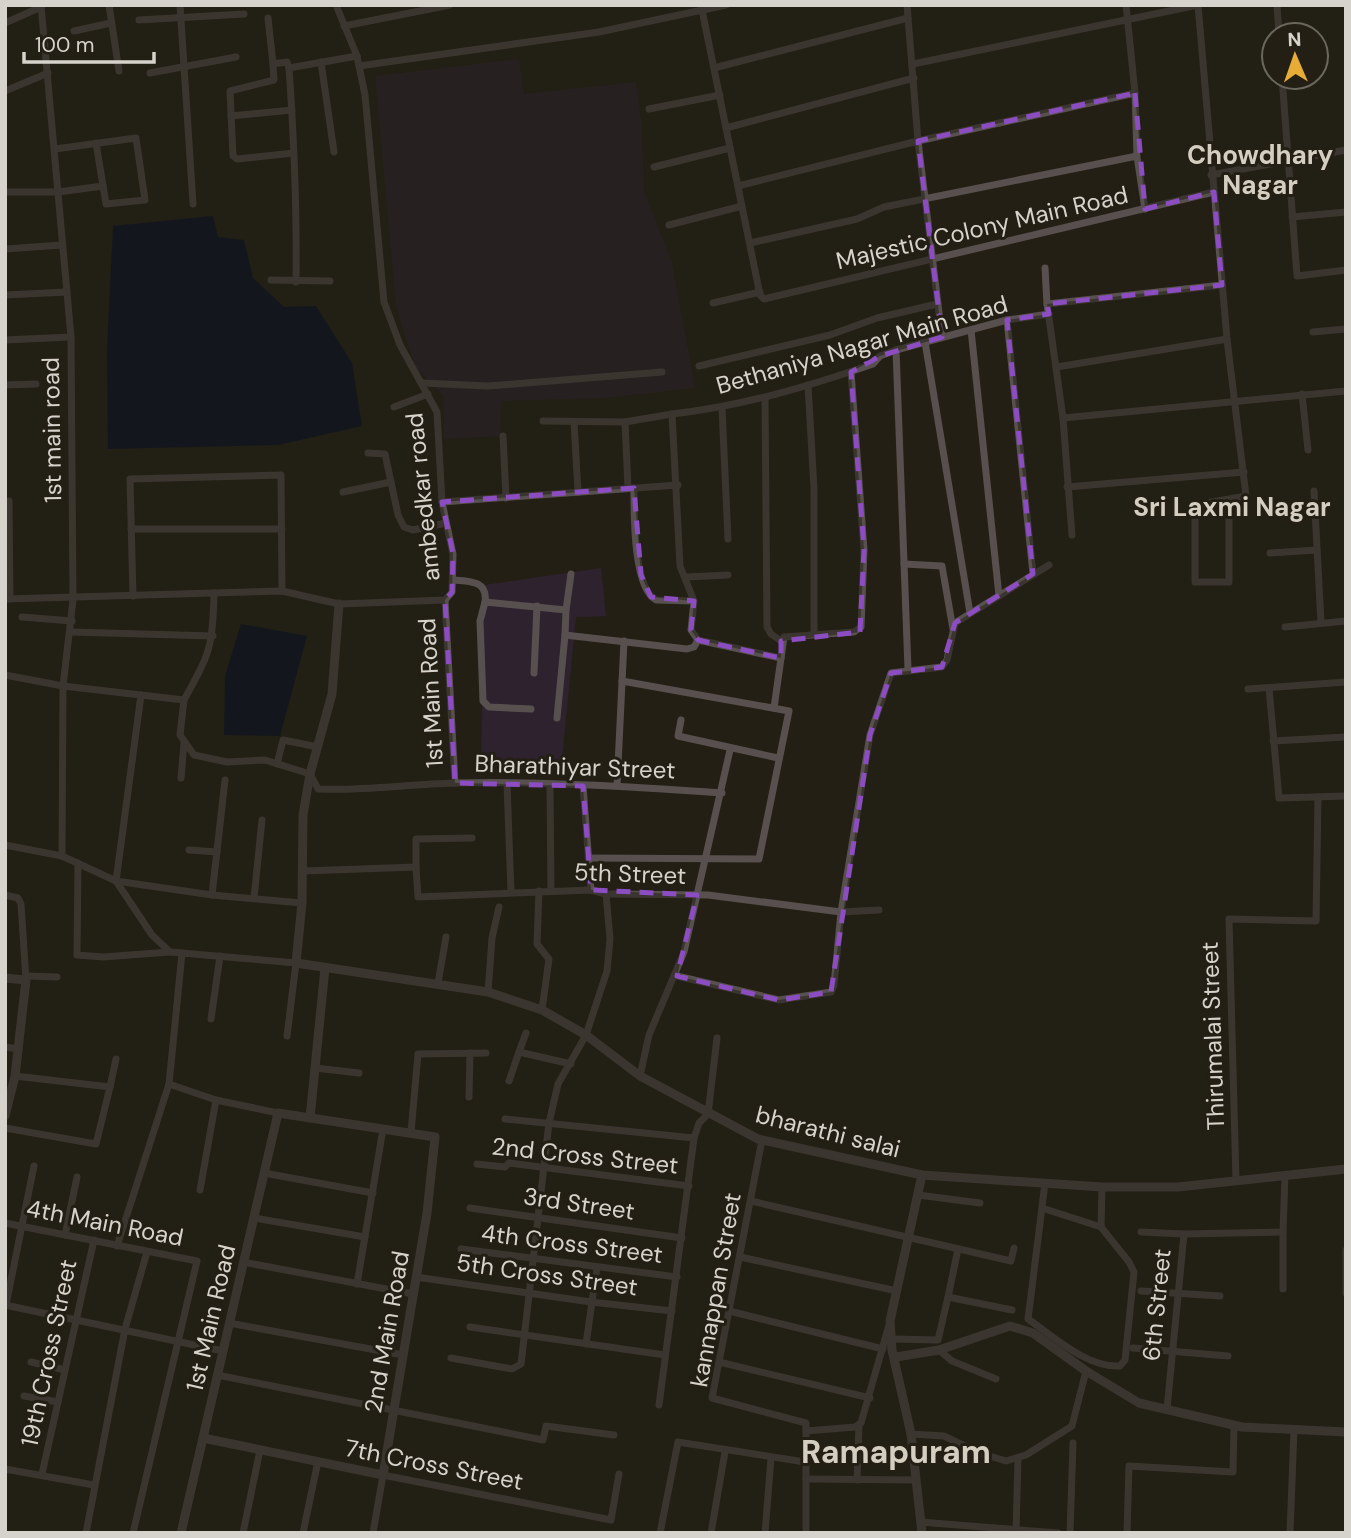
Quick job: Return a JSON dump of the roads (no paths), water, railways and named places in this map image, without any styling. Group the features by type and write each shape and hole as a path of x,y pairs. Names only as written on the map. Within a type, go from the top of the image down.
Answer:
{"street":[{"path":"109,5 119,71"},
{"path":"180,5 193,204"},
{"name":"ambedkar road","path":"8,599 73,600 282,591 339,604 445,600 452,592 453,554 442,502 437,412 400,345 384,302 369,129 359,66 336,5"},
{"path":"401,5 405,15"},
{"path":"344,26 450,5"},
{"path":"359,66 599,32 726,5"},
{"path":"907,5 918,141 942,337"},
{"path":"1126,5 1135,93 1137,156 1144,209"},
{"path":"913,64 1198,5 1227,339 1247,496 1229,499 1201,504 1195,512 1195,582 1229,582 1229,499"},
{"path":"5,23 41,6"},
{"name":"1st main road","path":"41,6 71,337 73,600 63,686 62,856"},
{"path":"702,9 760,294"},
{"path":"139,20 244,14"},
{"path":"268,18 274,80 231,88 234,158 293,153"},
{"path":"714,68 908,18"},
{"path":"74,31 111,23"},
{"path":"289,68 357,56"},
{"path":"150,73 236,57"},
{"path":"273,64 286,62 289,68 296,282"},
{"path":"321,62 334,152"},
{"path":"5,91 48,73"},
{"path":"726,128 914,78"},
{"path":"1283,91 1297,276 1346,271"},
{"path":"738,186 918,141 1135,93"},
{"path":"649,109 720,95"},
{"path":"231,116 292,110"},
{"path":"55,149 96,143 136,138 145,200 106,204 96,143"},
{"path":"654,167 730,148"},
{"path":"1212,175 1346,150"},
{"path":"750,243 857,219 884,207 1137,156"},
{"path":"5,192 58,192 103,186"},
{"name":"Majestic Colony Main Road","path":"713,303 760,294 768,299 1214,192"},
{"path":"669,225 742,206"},
{"path":"1292,217 1346,212"},
{"path":"5,249 62,245"},
{"path":"1045,268 1047,304 1063,418 1072,535"},
{"path":"271,280 330,281"},
{"path":"1047,304 1222,285"},
{"path":"5,295 67,292"},
{"path":"699,366 830,335 877,318 936,304"},
{"name":"Bethaniya Nagar Main Road","path":"542,421 625,422 722,408 851,372 873,364 880,356 896,350 1007,320 1049,314"},
{"path":"1007,320 1034,574"},
{"path":"1313,332 1346,329"},
{"path":"971,330 999,596"},
{"path":"5,340 71,337"},
{"path":"1057,367 1227,339"},
{"path":"925,342 970,613"},
{"path":"896,350 908,669"},
{"path":"422,383 488,386 662,372"},
{"path":"774,708 781,641 784,636 854,632 859,630 861,623 864,550 851,372"},
{"path":"5,385 36,384"},
{"path":"807,385 814,489 814,633"},
{"path":"1063,418 1346,391"},
{"path":"394,407 428,394"},
{"path":"1302,394 1308,450"},
{"path":"765,398 767,627 771,634 781,641"},
{"path":"722,408 728,539"},
{"path":"673,414 680,566 687,577 694,601 691,631 698,640 781,658"},
{"path":"574,422 578,492"},
{"path":"625,422 634,523 645,590 656,600 694,601"},
{"path":"503,436 506,498"},
{"path":"368,453 384,452 404,527 413,530 446,523"},
{"path":"1067,487 1244,471"},
{"path":"133,596 131,479 281,475 282,591"},
{"path":"343,492 391,482"},
{"path":"442,502 678,485"},
{"path":"1314,491 1321,623"},
{"path":"8,599 9,501"},
{"path":"131,529 282,528"},
{"path":"1270,553 1317,550"},
{"path":"904,564 942,566 953,630"},
{"path":"677,976 779,1000 831,992 834,985 841,912 870,735 891,673 945,665 955,623 1049,565"},
{"path":"557,718 571,574"},
{"path":"687,577 728,575"},
{"path":"454,580 477,583 486,593 480,621 483,701 489,707 531,709"},
{"path":"181,778 184,743 179,726 184,700 210,654 214,593"},
{"name":"1st Main Road","path":"445,600 455,783"},
{"path":"485,602 566,610"},
{"path":"287,1036 302,903 303,815 310,774 332,694 339,604"},
{"path":"534,673 537,607"},
{"path":"22,617 72,621"},
{"path":"1285,627 1346,621"},
{"path":"71,632 213,636"},
{"path":"565,635 687,649 698,640"},
{"path":"617,786 624,641"},
{"path":"5,675 63,686 184,700"},
{"path":"588,858 759,859 789,711 622,681"},
{"path":"1248,689 1346,682"},
{"path":"1269,688 1279,798 1346,796"},
{"path":"141,695 116,881 152,935 170,952"},
{"path":"681,720 678,736 730,750 778,758"},
{"path":"1273,741 1346,737"},
{"path":"277,764 283,740 318,747"},
{"path":"184,743 194,755 227,762 265,760 310,774"},
{"path":"640,1076 649,1035 677,976 730,750"},
{"name":"Bharathiyar Street","path":"310,774 318,789 346,790 455,783 617,786 722,793"},
{"path":"212,895 225,780"},
{"path":"507,784 510,892"},
{"path":"550,785 551,891"},
{"path":"583,786 591,891"},
{"name":"Thirumalai Street","path":"1236,1181 1228,919 1316,921 1318,797"},
{"path":"254,898 262,820"},
{"path":"303,870 416,867 416,839 472,838"},
{"path":"5,845 62,856 116,881 212,895 302,903"},
{"path":"189,850 217,852"},
{"path":"78,863 77,955 103,957 170,952 296,963"},
{"name":"5th Street","path":"416,867 418,897 591,891 606,894 697,895 841,912 879,910"},
{"path":"539,891 537,944 549,959 542,1010"},
{"path":"451,1358 516,1368 520,1364 549,1123 558,1084 586,1035 607,971 610,939 606,894"},
{"path":"5,895 18,898 21,904 26,978 15,1076 5,1116"},
{"path":"488,992 492,937 499,907"},
{"path":"438,983 446,937"},
{"path":"117,1246 169,1084 178,1016 182,953"},
{"path":"211,1019 220,956"},
{"name":"bharathi salai","path":"296,963 488,992 542,1010 586,1035 640,1076 762,1140 922,1175 1102,1187 1178,1187 1346,1169"},
{"path":"310,1118 325,968"},
{"path":"5,978 57,977"},
{"path":"509,1081 526,1032"},
{"path":"659,1405 694,1138 699,1123 708,1114 717,1038"},
{"path":"5,1047 19,1049"},
{"path":"520,1052 571,1064"},
{"path":"469,1097 470,1053"},
{"path":"169,1084 216,1100 310,1118 411,1132 418,1054 486,1053"},
{"path":"5,1128 96,1144 116,1059"},
{"path":"315,1068 359,1073"},
{"path":"15,1076 110,1087"},
{"path":"200,1190 216,1100"},
{"name":"1st Main Road","path":"181,1533 278,1112"},
{"path":"505,1119 694,1138"},
{"path":"357,1284 383,1129"},
{"name":"2nd Main Road","path":"373,1533 416,1276 435,1137 411,1132"},
{"name":"kannappan Street","path":"762,1140 712,1398 806,1423 806,1432"},
{"name":"2nd Cross Street","path":"477,1164 505,1167 509,1163 689,1186"},
{"path":"34,1166 6,1305 223,1350"},
{"path":"264,1173 373,1194"},
{"path":"857,1480 859,1426 870,1398 883,1349 922,1175"},
{"path":"1283,1289 1285,1175"},
{"path":"65,1235 77,1177"},
{"path":"1042,1208 1101,1227 1115,1241 1134,1272 1125,1360 1120,1366 1106,1367 1028,1320 1045,1183"},
{"path":"1101,1227 1102,1187"},
{"path":"918,1195 980,1203"},
{"path":"751,1201 1010,1261 1014,1248"},
{"name":"3rd Street","path":"470,1208 682,1238"},
{"path":"254,1218 365,1237"},
{"name":"4th Main Road","path":"5,1223 197,1261 177,1340"},
{"path":"1142,1232 1184,1234"},
{"name":"6th Street","path":"1167,1409 1184,1234 1283,1232"},
{"name":"19th Cross Street","path":"42,1474 94,1240"},
{"name":"4th Cross Street","path":"461,1249 677,1277"},
{"path":"891,1339 938,1340 958,1249"},
{"path":"1346,1250 1346,1293"},
{"path":"86,1533 125,1329 147,1252"},
{"path":"740,1257 897,1291"},
{"path":"243,1262 413,1294"},
{"path":"586,1344 597,1268"},
{"name":"5th Cross Street","path":"416,1276 530,1294 672,1311"},
{"path":"1141,1291 1220,1296"},
{"path":"948,1297 1012,1310"},
{"path":"729,1311 883,1349"},
{"path":"890,1321 891,1339 911,1434 922,1533"},
{"path":"229,1324 403,1355"},
{"path":"896,1357 939,1350 1010,1326 1033,1333 1086,1371 1139,1403 1234,1425 1346,1432"},
{"path":"470,1327 665,1355"},
{"path":"133,1533 177,1340"},
{"path":"1133,1348 1228,1356"},
{"path":"939,1350 952,1361 996,1379"},
{"path":"31,1362 65,1370"},
{"path":"719,1362 870,1398"},
{"path":"911,1434 944,1436 998,1460 1018,1458 1072,1426 1086,1371"},
{"path":"217,1376 393,1413 544,1440 546,1426 614,1435"},
{"path":"24,1396 58,1402"},
{"path":"1127,1533 1129,1466 1233,1472 1234,1425"},
{"path":"806,1533 806,1432 859,1426"},
{"path":"1290,1533 1294,1430"},
{"name":"7th Cross Street","path":"203,1438 611,1521 619,1475"},
{"path":"660,1533 678,1442 725,1452 805,1462"},
{"path":"1070,1533 1073,1443"},
{"path":"243,1533 260,1450"},
{"path":"711,1533 725,1452"},
{"path":"765,1533 771,1458"},
{"path":"1016,1530 1018,1458"},
{"path":"303,1533 318,1461"},
{"path":"5,1469 94,1485"},
{"path":"806,1479 916,1480"},
{"path":"920,1522 1058,1533"}],"water":[{"path":"213,216 218,237 244,240 253,278 284,307 316,306 352,363 362,426 278,445 108,449 107,350 113,226"},
{"path":"241,624 307,636 280,736 224,735 225,676"}],"district":[{"name":"Chowdhary Nagar","path":"1260,170"},
{"name":"Sri Laxmi Nagar","path":"1232,507"},
{"name":"Ramapuram","path":"896,1452"}]}
